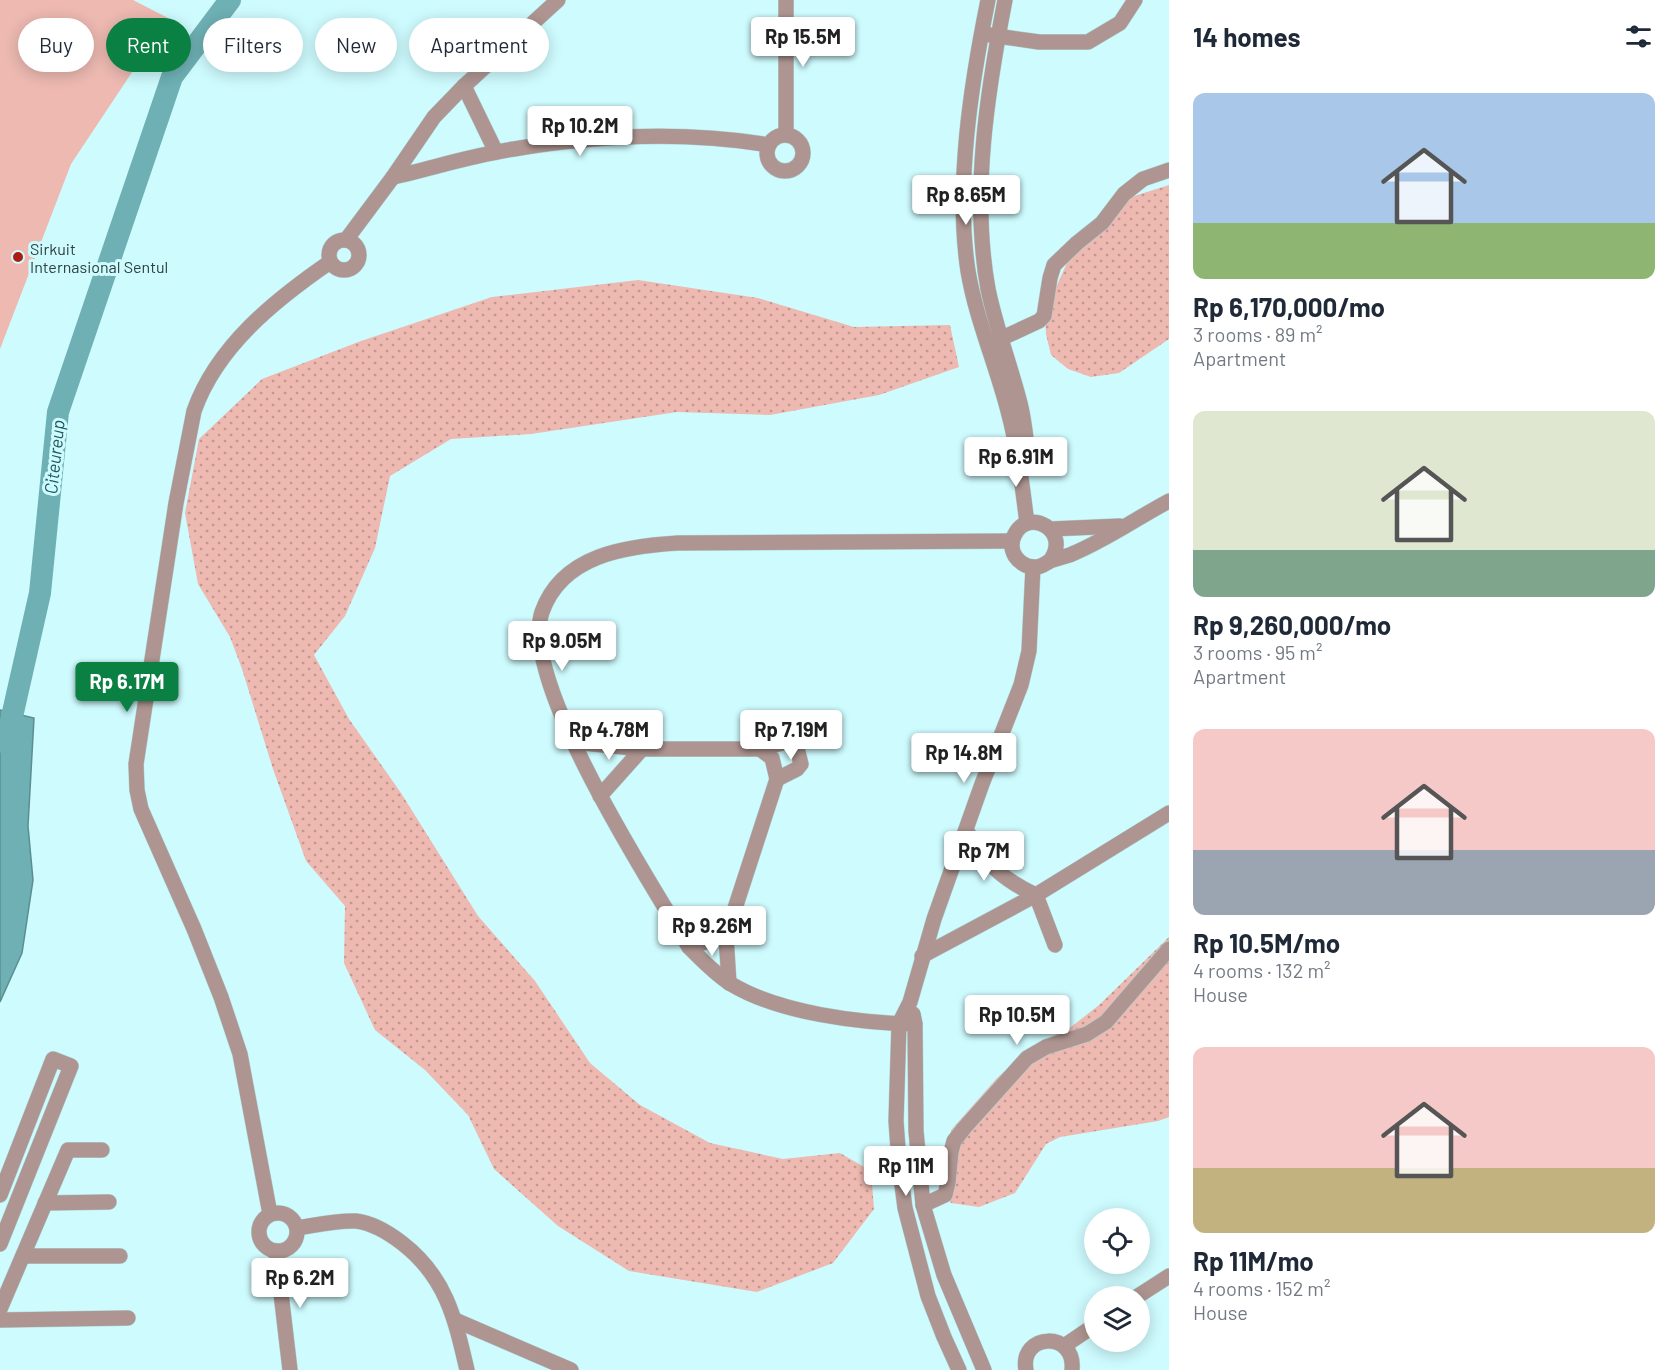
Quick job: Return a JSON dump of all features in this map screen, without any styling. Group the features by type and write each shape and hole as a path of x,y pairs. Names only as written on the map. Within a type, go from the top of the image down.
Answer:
{"street":[{"path":"346,240 434,117 464,86 558,0"},
{"path":"786,0 786,135"},
{"path":"988,0 981,33 965,167 964,232 968,272 978,314 1008,408 1032,523"},
{"path":"1005,0 985,137 982,213 984,258 1000,339 1023,416 1032,523"},
{"path":"981,33 1039,42 1088,42 1120,23 1135,0"},
{"path":"464,86 496,152"},
{"path":"786,135 798,141 801,146 802,159 794,169 788,171 775,168 768,158 769,145 779,136 786,135"},
{"path":"393,177 496,152 609,137 653,136 729,140 769,145"},
{"path":"1000,339 1039,321 1044,316 1054,265 1102,223 1130,189 1143,179 1169,170"},
{"path":"339,240 346,240 356,246 357,261 350,269 334,267 330,262 328,256 330,249 339,240"},
{"path":"270,1214 240,1054 194,929 141,809 137,790 136,764 176,503 194,411 199,397 216,368 258,317 330,262"},
{"path":"1050,561 1058,545 1056,537 1045,524 1032,523 1015,533 1012,550 1017,559 1024,565 1042,566 1073,554 1169,501"},
{"path":"1051,529 1125,526"},
{"path":"915,1024 807,1012 756,998 729,983 702,961 689,947 600,796 549,684 541,657 539,627 551,592 561,579 595,558 619,550 646,545 1012,541"},
{"path":"959,1370 928,1296 905,1208 896,1121 899,1024 910,1002 922,956 982,784 1021,685 1029,651 1033,567"},
{"path":"574,742 642,749 760,749 786,742 796,744 801,764 777,779"},
{"path":"600,796 642,749"},
{"path":"729,983 726,936 777,779 772,758 760,749"},
{"path":"922,956 1036,896 1169,813"},
{"path":"966,830 993,868 1018,887 1036,896 1055,945"},
{"path":"689,947 726,936"},
{"path":"923,1205 945,1195 954,1141 1027,1058 1046,1047 1087,1035 1106,1023 1169,949"},
{"path":"910,1002 915,1024 916,1131 923,1205 944,1275 984,1370"},
{"path":"0,1195 53,1059 71,1066 0,1244"},
{"path":"0,1309 68,1150 102,1150"},
{"path":"45,1203 110,1202"},
{"path":"277,1212 290,1216 297,1228 295,1242 290,1247 276,1251 263,1245 258,1232 260,1224 270,1214 277,1212"},
{"path":"297,1228 348,1221 359,1222 392,1235 416,1254 442,1288 455,1320 467,1370"},
{"path":"276,1251 290,1370"},
{"path":"23,1256 120,1256"},
{"path":"1150,1288 1169,1276"},
{"path":"0,1320 128,1318"},
{"path":"455,1320 571,1370"},
{"path":"1064,1346 1084,1332"},
{"path":"1026,1370 1024,1363 1027,1353 1034,1345 1044,1341 1054,1341 1064,1346 1072,1360 1072,1370"}],"shaded area":[{"name":"Sirkuit Internasional Sentul","path":"0,0 133,0 168,18 106,18 106,72 132,72 71,164 0,349"},
{"path":"1169,185 1169,339 1119,373 1091,377 1068,369 1051,355 1046,334 1045,312 1071,254 1128,198"},
{"path":"638,280 758,298 854,327 950,325 959,367 879,395 770,415 677,412 531,434 451,439 390,476 375,548 345,616 314,655 349,719 401,793 478,916 535,981 590,1063 640,1105 710,1143 783,1159 840,1153 871,1171 874,1209 833,1263 757,1292 629,1271 558,1226 494,1169 468,1115 425,1070 375,1030 344,963 345,906 306,861 230,637 198,584 185,513 199,439 262,379 361,341 492,297"},
{"path":"1169,937 1169,1117 1158,1121 1060,1137 1046,1144 1015,1193 979,1207 951,1203 940,1188 939,1161 952,1129 997,1078 1032,1046 1071,1027 1099,1005"}],"water":[{"path":"0,710 34,718 28,826 33,880 22,953 0,1002"}],"waterway":[{"name":"Citeureup","path":"6,743 40,593 58,412 172,77 230,0"}],"place":[{"name":"Sirkuit Internasional Sentul","path":"18,257"}]}
